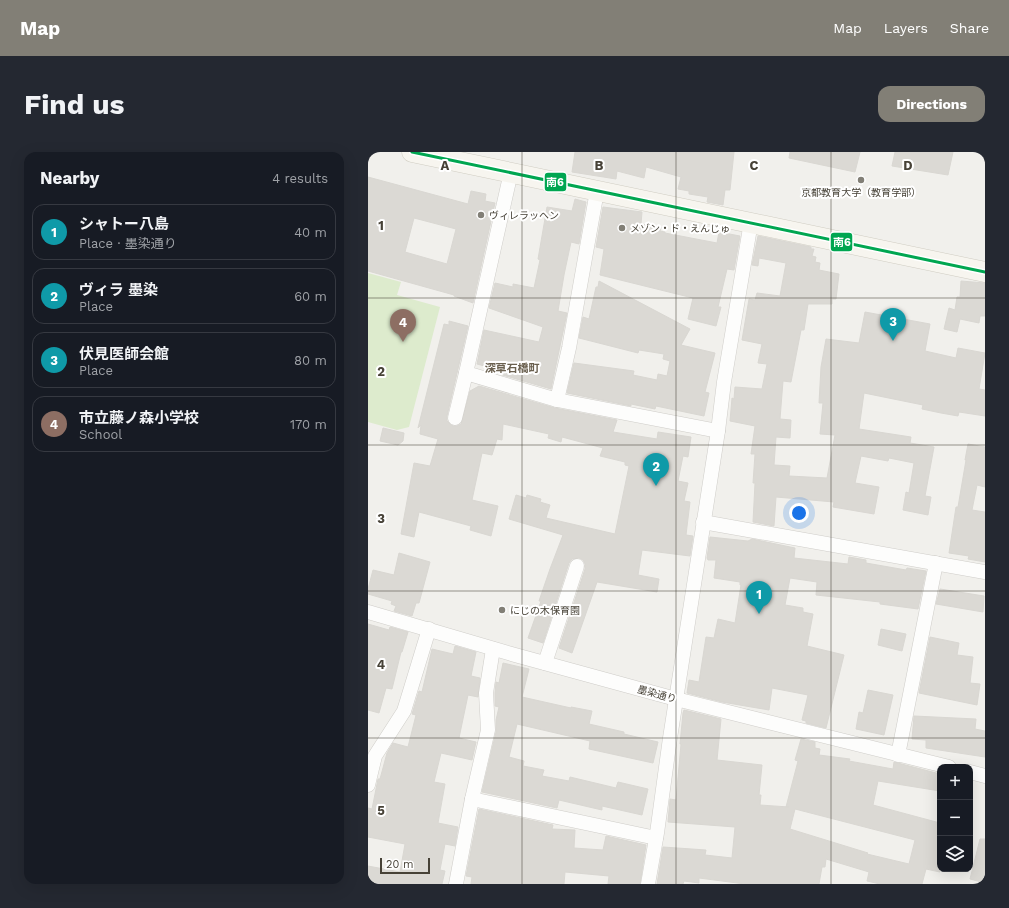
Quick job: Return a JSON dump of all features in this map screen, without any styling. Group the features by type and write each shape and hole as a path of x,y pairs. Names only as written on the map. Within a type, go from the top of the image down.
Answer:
{"street":[{"path":"412,152 985,272"},
{"path":"455,418 511,172"},
{"path":"557,400 569,348 597,191"},
{"path":"648,884 718,431 724,382 751,222"},
{"path":"466,373 557,400 718,431"},
{"path":"703,522 985,572"},
{"path":"898,755 936,563"},
{"path":"545,663 577,566"},
{"name":"墨染通り","path":"368,612 493,649 676,699 937,764"},
{"path":"368,785 375,756 404,711 429,629"},
{"path":"456,884 472,800 488,730 486,693 493,649"},
{"path":"676,699 686,683"},
{"path":"973,773 985,776"},
{"path":"472,800 656,838"}],"green space":[{"path":"368,273 401,282 397,295 440,307 409,427 397,430 368,422"}],"building":[{"path":"575,152 734,152 730,190 725,190 723,205 707,202 708,197 689,194 689,191 678,189 681,177 646,167 644,178 617,171 616,179 572,172"},
{"path":"790,152 860,152 855,172 789,158"},
{"path":"895,152 953,152 948,175 892,166"},
{"path":"368,177 468,204 471,191 486,194 485,201 495,203 473,303 454,295 368,271","holes":["414,218 456,229 447,264 405,252"]},
{"path":"575,199 586,202 579,244 571,242 564,275 558,311 567,313 551,389 499,374 503,371 477,364 484,330 539,342 543,327 489,308 495,283 513,287 513,284 534,288 540,260 538,259 547,207 572,211"},
{"path":"603,207 642,212 641,224 661,227 660,231 665,233 717,243 719,232 740,236 734,270 727,269 718,307 721,307 716,326 688,319 693,298 600,275 604,249 596,247"},
{"path":"758,236 811,247 811,249 814,249 812,256 816,257 815,262 820,263 819,270 839,274 836,299 832,299 832,304 808,304 804,330 801,330 791,382 783,381 780,419 791,420 790,438 776,437 774,465 790,466 789,476 827,478 835,435 820,434 823,403 819,403 821,367 826,339 859,343 865,312 930,324 925,351 956,358 958,348 985,353 979,389 985,390 985,416 959,412 958,416 941,413 922,409 923,405 864,393 859,429 911,437 910,443 934,447 925,496 931,497 928,515 903,510 906,492 909,493 914,463 889,458 888,461 861,456 855,483 879,487 874,514 833,507 834,502 776,497 774,526 753,522 755,454 751,454 755,426 730,421 732,398 734,399 735,387 762,389 767,364 758,363 762,344 742,340 749,299 755,300 757,293 780,296 786,263 759,258 758,266 752,265"},
{"path":"599,281 690,329 681,345 715,353 705,392 709,393 704,416 656,406 655,409 631,404 631,406 567,393 574,363 634,371 633,375 657,380 658,374 667,376 670,361 663,359 664,354 639,350 638,353 579,338 583,317 589,319 596,287 598,287"},
{"path":"961,281 985,283 985,316 980,316 979,323 960,319 957,332 944,329 949,308 955,310 957,297 960,297"},
{"path":"449,321 468,326 447,416 447,421 453,426 461,424 470,391 479,386 555,408 617,420 613,432 657,439 658,432 691,437 688,457 683,456 678,481 688,483 684,501 690,502 686,535 693,536 690,556 642,550 638,575 659,579 657,592 597,582 572,653 559,648 585,569 585,564 583,560 579,558 572,559 569,563 543,643 528,638 541,601 539,601 563,535 509,519 516,495 526,498 527,495 541,499 540,502 550,505 546,518 615,534 629,466 625,465 625,462 600,456 603,448 562,437 561,442 548,438 549,434 503,424 502,440 497,439 492,455 482,453 472,500 498,506 491,536 470,530 471,526 419,512 414,537 401,534 414,463 430,466 438,439 420,434 421,425 418,428 444,324 449,325"},
{"path":"383,428 404,433 403,441 398,445 380,441"},
{"path":"968,444 985,447 985,487 977,485 972,510 985,512 985,562 968,559 969,556 949,553"},
{"path":"710,537 748,541 752,539 795,548 794,558 848,564 849,557 866,560 866,563 906,570 907,568 926,571 918,609 880,604 880,602 816,595 817,582 790,578 785,605 803,608 803,612 813,614 807,646 844,655 826,728 806,723 806,721 802,720 808,695 772,688 769,710 722,702 687,693 689,680 699,682 706,637 714,638 718,619 735,623 741,585 740,582 714,578 716,560 708,560 707,558"},
{"path":"399,553 430,562 419,603 416,603 412,616 394,611 396,606 391,604 392,601 368,594 373,570 394,575"},
{"path":"940,589 984,596 983,612 936,604"},
{"path":"368,624 389,630 390,627 408,632 401,652 392,689 386,688 379,713 368,710"},
{"path":"881,629 906,634 902,651 878,645"},
{"path":"930,637 959,643 957,655 973,657 970,683 980,684 977,705 919,693"},
{"path":"455,646 476,652 471,676 480,678 478,697 468,695 459,738 476,742 472,760 441,753 434,782 445,784 438,823 458,827 455,846 445,844 440,870 445,871 442,884 382,884 368,881 368,866 400,872 405,844 368,837 368,808 372,809 378,779 380,779 387,753 393,743 408,747 416,715 412,714 419,691 422,692 432,649 453,654"},
{"path":"503,663 529,669 522,697 592,711 589,724 658,742 653,763 589,749 590,741 517,724 509,757 524,761 523,766 544,770 542,776 569,781 570,777 616,788 618,782 648,789 642,815 602,806 602,810 559,800 557,808 482,792 496,732 496,720 499,707 495,706 496,682 499,683"},
{"path":"868,690 893,695 884,735 856,729 859,712 863,713"},
{"path":"684,710 721,719 717,760 762,765 759,795 761,795 760,805 786,807 798,761 795,760 801,739 815,742 815,748 820,749 819,755 850,759 849,761 893,769 894,762 937,773 937,791 878,781 873,805 937,822 937,871 926,869 922,884 880,884 867,881 869,872 826,859 825,867 822,867 819,884 745,884 699,878 699,883 684,881 683,884 657,884 663,847 706,850 705,855 732,858 735,827 668,822 670,799 676,800","holes":["795,809 915,840 909,864 867,854 868,853 790,829"]},
{"path":"914,716 976,719 975,729 985,731 985,757 926,748 926,740 912,739"},
{"path":"479,809 553,825 552,829 575,830 574,848 603,850 606,836 646,845 640,884 608,884 609,876 565,872 564,884 471,884 472,877 466,876"},
{"path":"980,839 985,839 985,883 970,879 973,872"}],"transit line":[{"name":"南6","path":"412,152 985,272"}],"place":[{"name":"京都教育大学（教育学部）","path":"861,180"},
{"name":"ヴィレラッヘン","path":"481,215"},
{"name":"メゾン・ド・えんじゅ","path":"622,228"},
{"name":"伏見医師会館","path":"893,341"},
{"name":"市立藤ノ森小学校","path":"403,342"},
{"name":"ヴィラ 墨染","path":"656,486"},
{"name":"にじの木保育園","path":"502,610"},
{"name":"シャトー八島","path":"759,614"}],"district":[{"name":"深草石橋町","path":"512,368"}]}
